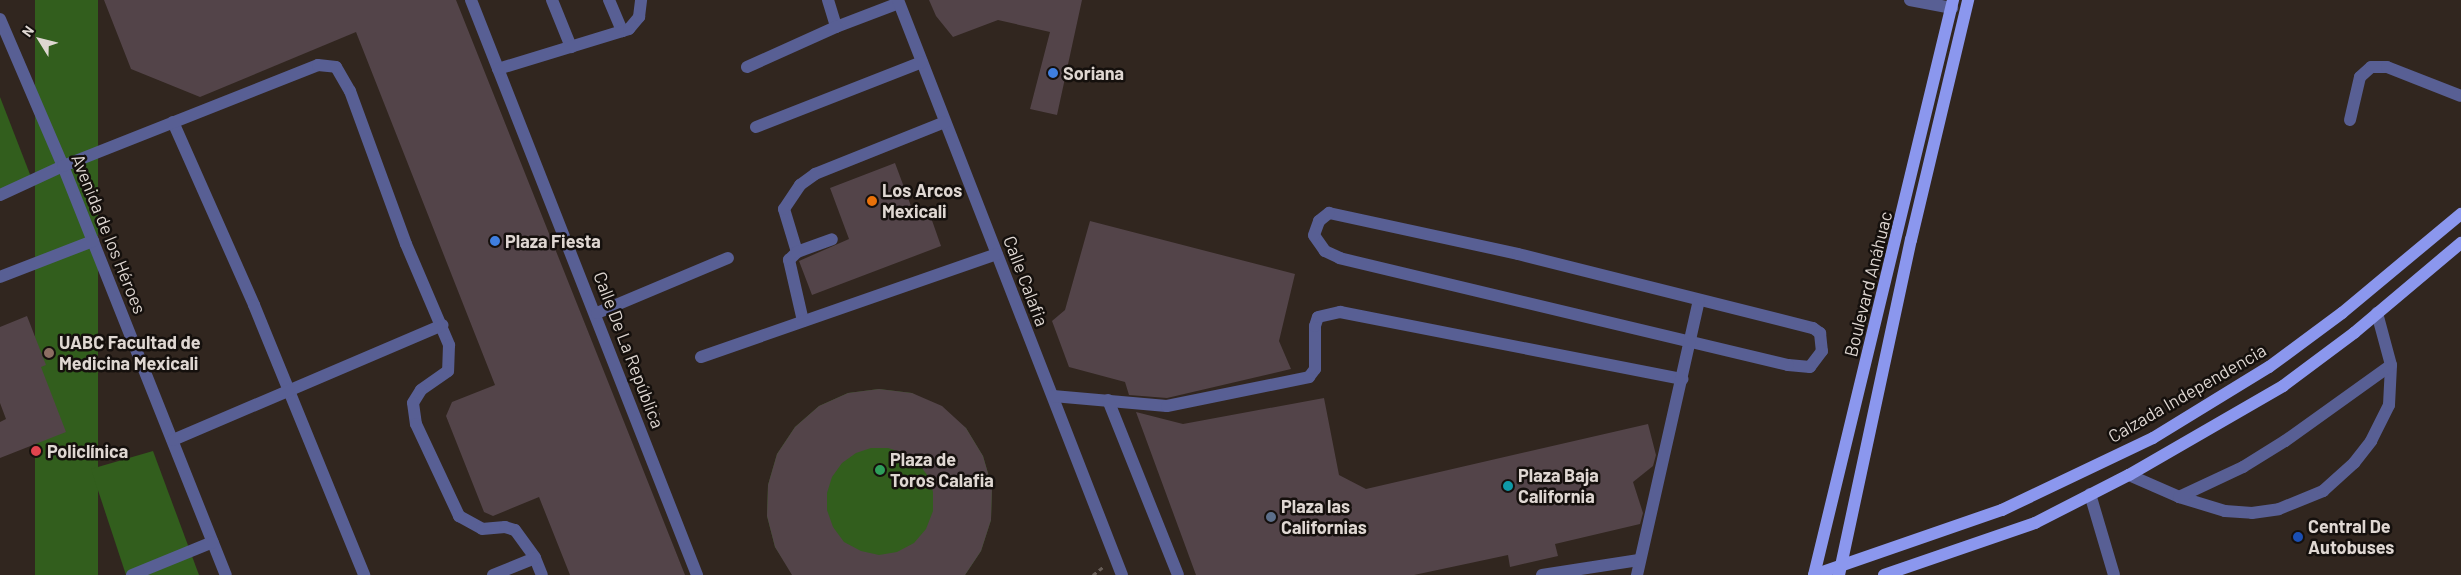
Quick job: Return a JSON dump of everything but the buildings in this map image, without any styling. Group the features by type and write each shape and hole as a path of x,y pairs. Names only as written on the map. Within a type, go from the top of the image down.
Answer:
{"main road":[{"name":"Boulevard Anáhuac","path":"1839,572 1911,240 1968,0"},
{"name":"Boulevard Anáhuac","path":"1814,575 1952,4"},
{"name":"Calzada Independencia","path":"1814,575 1839,572 2002,510 2153,438 2269,367 2342,313 2461,214"},
{"path":"1884,575 2035,522 2129,475 2283,386 2377,313 2461,243"}],"street":[{"name":"Calle De La República","path":"471,0 597,313 698,575"},
{"path":"552,0 571,47"},
{"path":"608,0 622,31"},
{"path":"498,69 622,31 635,24 641,0"},
{"path":"830,1 836,27"},
{"path":"747,67 898,1"},
{"name":"Calle Calafia","path":"898,1 1122,575"},
{"path":"1918,1 1952,4"},
{"name":"Avenida de los Héroes","path":"0,19 63,166 226,575"},
{"path":"756,127 922,62"},
{"path":"0,195 63,166 318,65 336,67 350,91 406,244 443,326 450,353 448,371 416,396 413,403 414,418 459,516 482,529 506,527 515,530 535,558 542,575"},
{"path":"2350,120 2360,77 2371,67 2387,67 2461,96"},
{"path":"173,122 254,304 364,575"},
{"path":"797,252 784,209 800,185 815,174 945,122"},
{"path":"1329,213 1346,214 1699,300 1813,328 1820,333 1822,351 1810,366 1802,367 1340,258 1317,243 1316,228 1329,213"},
{"path":"803,321 789,260 797,252 832,238"},
{"path":"0,277 93,241"},
{"path":"701,357 997,254"},
{"path":"597,313 728,258"},
{"path":"1636,575 1699,300"},
{"path":"1053,396 1173,405 1309,377 1315,369 1314,335 1318,317 1340,312 1682,379"},
{"path":"2129,475 2180,496 2225,511 2252,513 2279,509 2323,491 2354,463 2382,422 2392,384 2391,365 2377,313"},
{"path":"173,440 443,326"},
{"path":"2180,496 2243,466 2285,441 2391,365"},
{"path":"1108,400 1178,575"},
{"path":"2090,494 2114,575"},
{"path":"132,575 213,542"},
{"path":"493,575 535,558"},
{"path":"1542,575 1639,560"}],"green space":[{"path":"35,0 98,0 98,575 35,575"},
{"path":"0,97 31,177 0,192"},
{"name":"Plaza de Toros Calafia","path":"879,389 912,393 966,428 983,456 992,487 991,520 981,551 965,575 793,575 775,547 767,516 768,485 777,454 795,427 819,406 848,393"},
{"path":"153,451 199,575 126,575 91,469"}],"place":[{"name":"Soriana","path":"1053,73"},
{"name":"Los Arcos Mexicali","path":"872,201"},
{"name":"Plaza Fiesta","path":"495,241"},
{"name":"UABC Facultad de Medicina Mexicali","path":"49,353"},
{"name":"Policlínica","path":"36,451"},
{"name":"Plaza de Toros Calafia","path":"880,470"},
{"name":"Plaza Baja California","path":"1508,486"},
{"name":"Plaza las Californias","path":"1271,517"},
{"name":"Central De Autobuses","path":"2298,537"}]}
